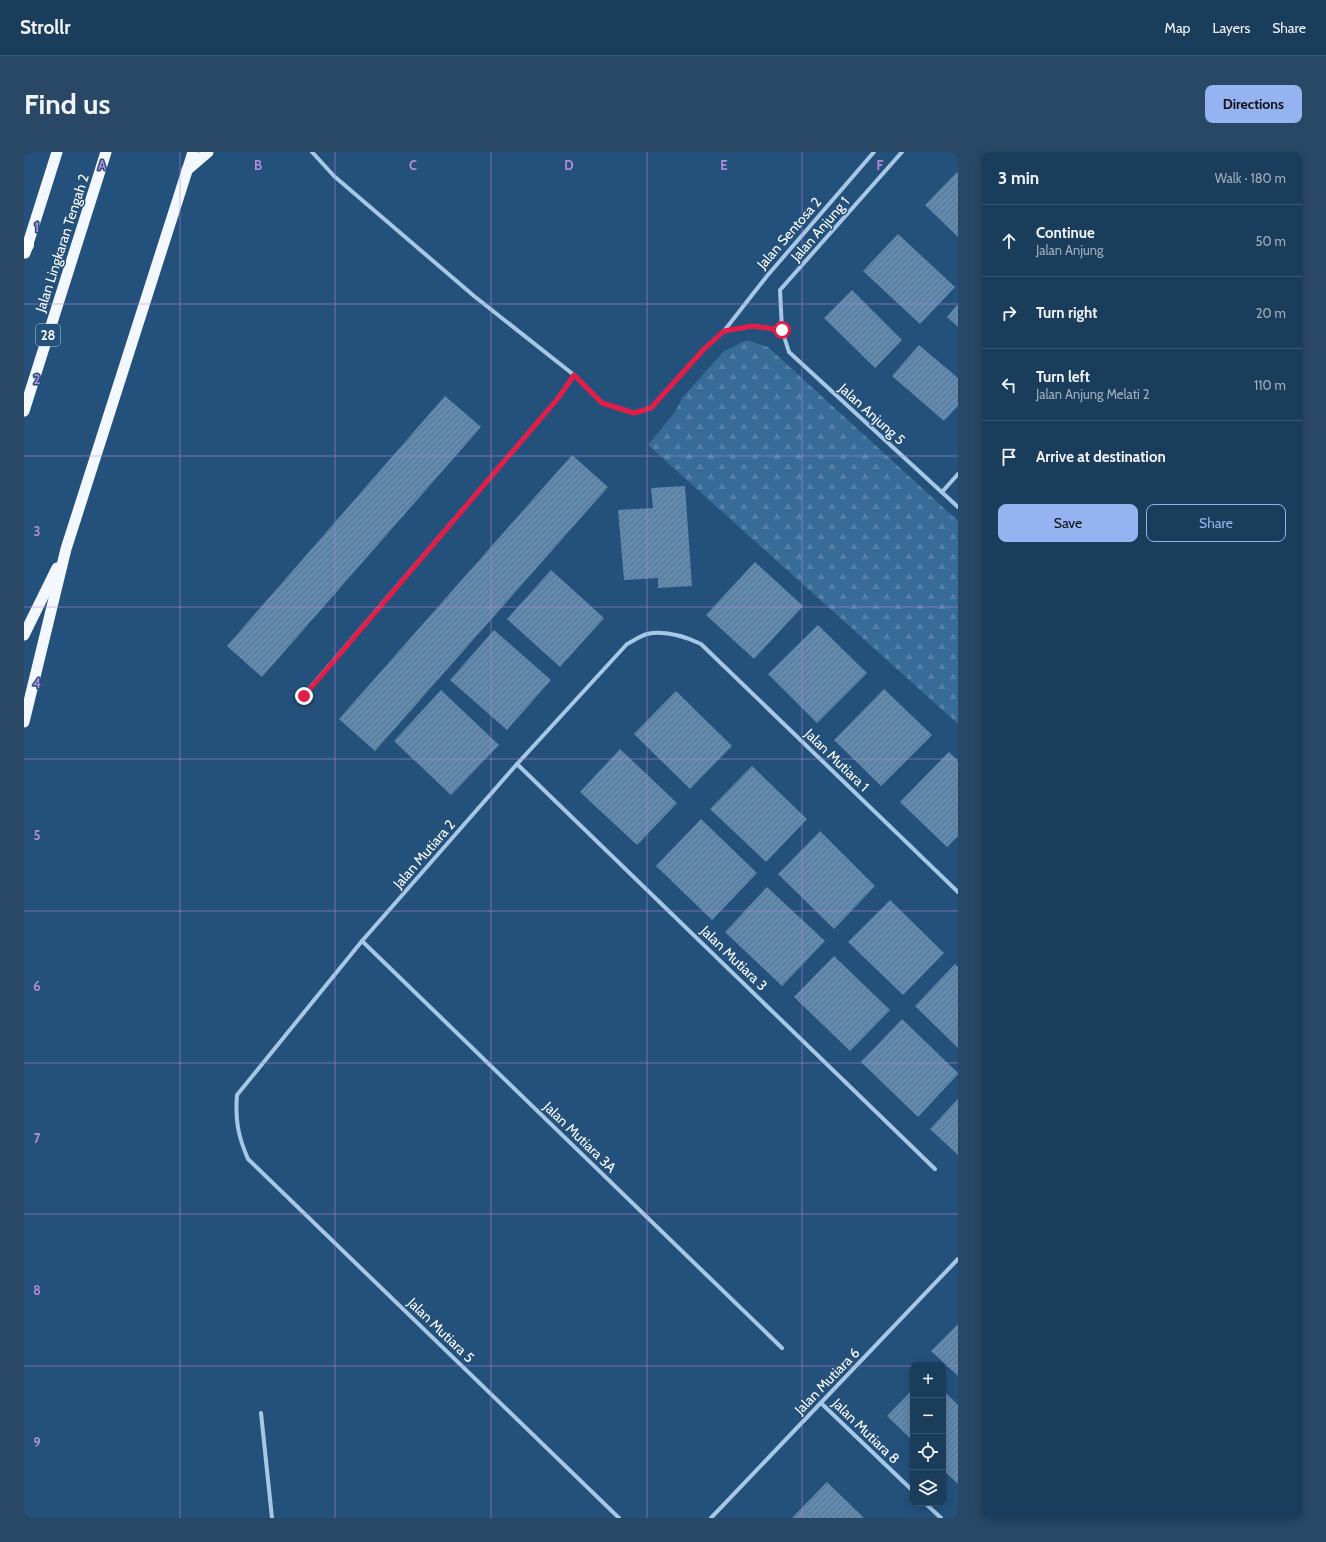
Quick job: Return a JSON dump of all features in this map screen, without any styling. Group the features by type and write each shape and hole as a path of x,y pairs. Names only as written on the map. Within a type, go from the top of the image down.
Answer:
{"highway":[{"path":"24,258 57,152"},
{"name":"Jalan Lingkaran Tengah 2","path":"24,411 106,152"},
{"path":"24,722 66,549 193,152"},
{"path":"187,171 208,152"},
{"path":"24,636 66,549"}],"street":[{"path":"304,696 559,397 574,375 474,296 334,176 312,152"},
{"name":"Jalan Sentosa 2","path":"574,375 602,403 634,413 651,408 704,349 724,331 767,276 874,152"},
{"name":"Jalan Anjung 1","path":"782,330 780,290 902,152"},
{"path":"724,331 752,326 782,330"},
{"name":"Jalan Anjung 5","path":"782,330 789,352 958,507"},
{"path":"942,492 958,474"},
{"name":"Jalan Mutiara 2","path":"248,1159 236,1126 237,1095 362,941 517,764 627,644 647,634 666,633 683,636 701,644"},
{"name":"Jalan Mutiara 1","path":"701,644 958,892"},
{"name":"Jalan Mutiara 3","path":"517,764 935,1169"},
{"name":"Jalan Mutiara 3A","path":"362,941 782,1348"},
{"name":"Jalan Mutiara 5","path":"248,1159 618,1518"},
{"name":"Jalan Mutiara 6","path":"711,1518 958,1259"},
{"name":"Jalan Mutiara 8","path":"821,1403 910,1488"},
{"path":"261,1413 272,1518"},
{"path":"928,1506 941,1518"}],"green space":[{"path":"747,340 768,347 958,521 958,724 648,445 675,412 682,398 724,351"}],"building":[{"path":"957,172 958,173 958,237 925,205"},
{"path":"898,234 955,287 920,324 863,271"},
{"path":"852,290 902,340 875,368 824,318"},
{"path":"958,304 958,327 947,317"},
{"path":"919,345 958,378 958,406 944,421 892,376"},
{"path":"445,396 481,427 262,677 227,646"},
{"path":"572,455 608,487 375,751 339,719"},
{"path":"685,486 692,586 658,588 658,578 624,580 618,510 653,508 651,488"},
{"path":"755,562 803,606 754,659 706,615"},
{"path":"551,570 604,618 560,667 507,619"},
{"path":"818,625 867,673 817,723 768,674"},
{"path":"494,630 551,680 507,730 450,680"},
{"path":"884,689 932,735 881,786 834,740"},
{"path":"441,690 499,745 451,795 394,741"},
{"path":"676,691 732,746 690,789 634,734"},
{"path":"620,749 677,803 637,845 580,792"},
{"path":"949,752 958,761 958,836 947,847 900,802"},
{"path":"752,766 807,819 766,862 710,809"},
{"path":"701,819 757,873 712,920 656,866"},
{"path":"820,831 875,886 834,929 778,874"},
{"path":"767,887 825,941 782,986 725,932"},
{"path":"890,900 944,953 903,995 848,942"},
{"path":"834,956 890,1010 850,1051 794,997"},
{"path":"955,964 958,967 958,1048 915,1006"},
{"path":"902,1019 958,1073 918,1117 861,1062"},
{"path":"958,1099 958,1155 930,1129"},
{"path":"958,1324 958,1376 946,1365 946,1362 943,1362 931,1351"},
{"path":"910,1392 910,1438 887,1416"},
{"path":"946,1393 958,1405 958,1484 946,1473"},
{"path":"827,1482 862,1516 864,1518 792,1518"}],"route":[{"path":"304,696 559,397 574,375 602,403 634,413 651,408 704,349 724,331 752,326 782,330"}]}
